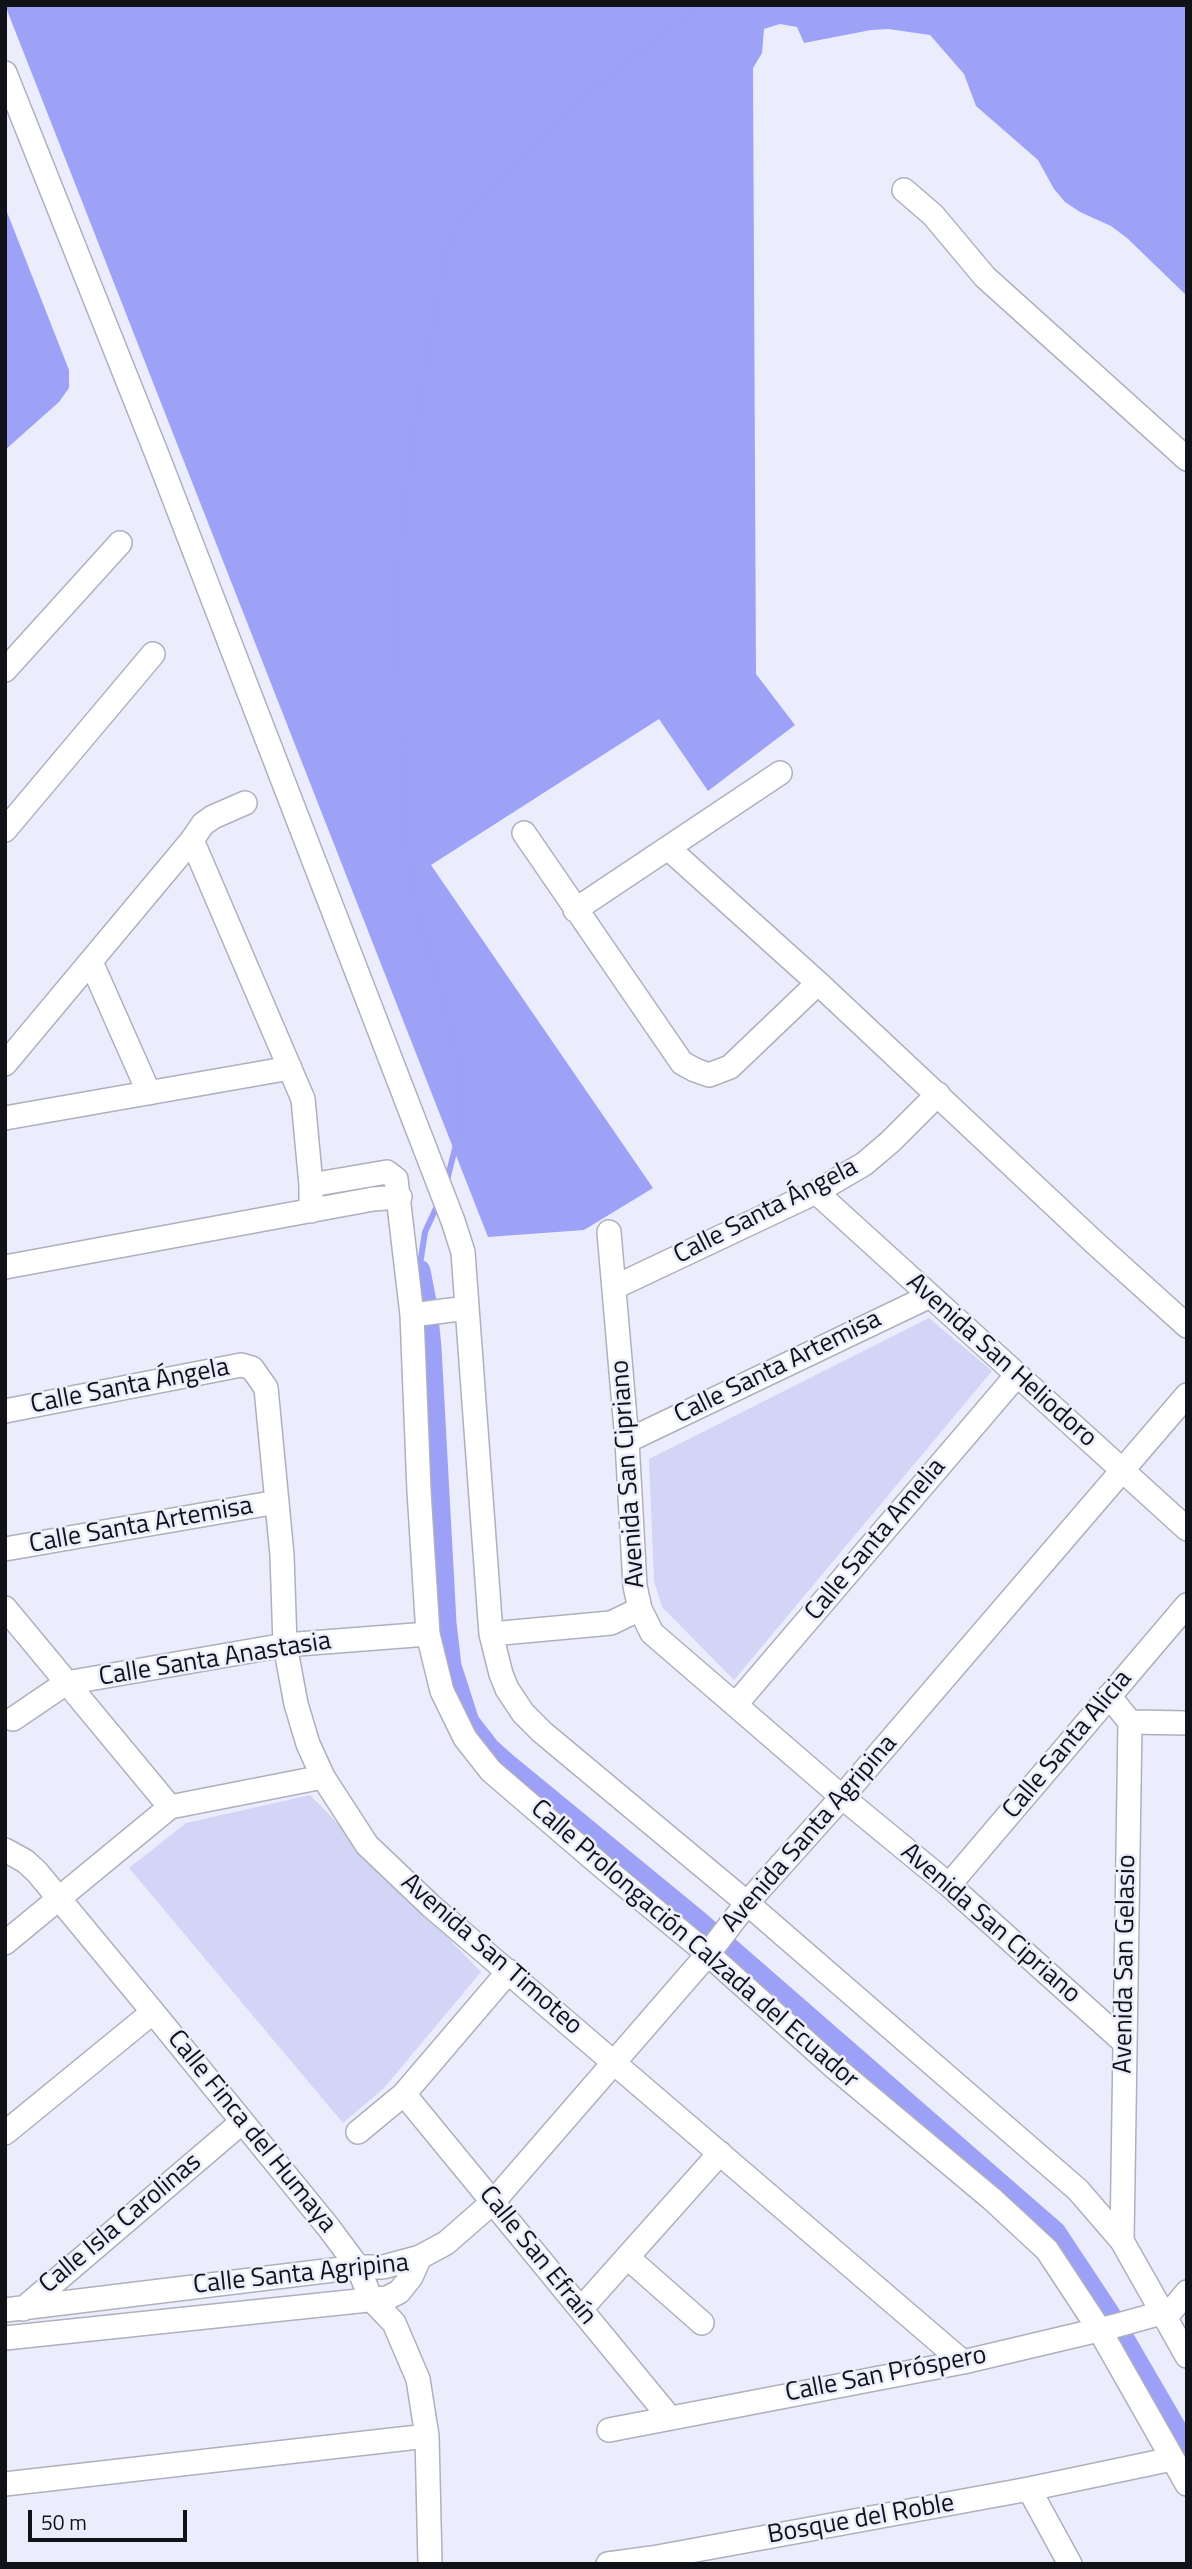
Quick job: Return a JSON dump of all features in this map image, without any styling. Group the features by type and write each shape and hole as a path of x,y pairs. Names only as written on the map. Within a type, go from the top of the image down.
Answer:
{"street":[{"path":"5,74 163,470 463,1252 491,1634 501,1674 523,1713 742,1911 1079,2190 1122,2241 1166,2314 1187,2356"},
{"path":"904,190 933,215 985,277 1187,459"},
{"path":"5,670 120,543"},
{"path":"5,830 153,654"},
{"path":"575,910 780,773"},
{"path":"5,1064 192,841 203,824 245,803"},
{"path":"524,833 682,1063 709,1075 730,1067 818,983"},
{"path":"192,841 303,1099 311,1211"},
{"path":"668,848 818,983 1187,1326"},
{"path":"91,961 149,1093"},
{"path":"5,1118 290,1068"},
{"name":"Calle Santa Ángela","path":"615,1287 816,1192 864,1164 938,1094"},
{"path":"5,1267 373,1199 400,1197 396,1179 387,1172 311,1185"},
{"name":"Avenida San Heliodoro","path":"816,1192 1187,1530"},
{"name":"Calle Prolongación Calzada del Ecuador","path":"400,1197 412,1315 428,1634 434,1663 451,1712 465,1738 491,1771 712,1949 833,2066 992,2199 1047,2250 1105,2328 1187,2484"},
{"name":"Avenida San Cipriano","path":"609,1232 627,1441 635,1586 640,1609 652,1633 842,1797 949,1885 1125,2043"},
{"name":"Calle Santa Artemisa","path":"627,1441 930,1296"},
{"path":"412,1315 467,1308"},
{"name":"Calle Santa Ángela","path":"5,1411 241,1365 252,1368 259,1375 266,1388 269,1408"},
{"name":"Calle Santa Amelia","path":"736,1704 1017,1375"},
{"name":"Avenida Santa Agripina","path":"420,2257 446,2243 493,2202 1187,1395"},
{"name":"Avenida San Timoteo","path":"269,1408 282,1555 285,1645 296,1704 323,1777 367,1845 431,1906 963,2362"},
{"name":"Calle Santa Artemisa","path":"5,1549 277,1502"},
{"name":"Calle Santa Alicia","path":"949,1885 1187,1605"},
{"path":"5,1608 170,1807"},
{"path":"491,1634 611,1623 640,1609"},
{"name":"Calle Santa Anastasia","path":"13,1719 66,1683 285,1645 428,1634"},
{"path":"1109,1696 1130,1721 1187,1723"},
{"name":"Avenida San Gelasio","path":"1122,2241 1130,1721"},
{"path":"5,1942 170,1807 323,1777"},
{"name":"Calle Finca del Humaya","path":"5,1850 25,1861 60,1899 153,2012 358,2267 371,2300 394,2323 418,2379 427,2435 430,2564"},
{"path":"358,2132 404,2094 509,1971"},
{"path":"5,2133 153,2012"},
{"name":"Calle San Efraín","path":"404,2094 670,2417"},
{"name":"Calle Isla Carolinas","path":"12,2337 14,2309 242,2122"},
{"path":"581,2309 720,2153"},
{"name":"Calle Santa Agripina","path":"14,2309 358,2267 383,2267 420,2257"},
{"name":"Calle Santa Agripina","path":"12,2337 387,2298 399,2292 411,2277 420,2257"},
{"path":"626,2257 702,2323"},
{"path":"394,2323 399,2292"},
{"path":"1166,2314 1187,2292"},
{"name":"Calle San Próspero","path":"610,2430 963,2362 1166,2314"},
{"path":"5,2484 427,2435"},
{"name":"Bosque del Roble","path":"608,2564 1029,2489 1172,2459"},
{"path":"1029,2489 1070,2564"}],"shaded area":[{"path":"5,5 1187,5 1187,296 1127,238 1111,226 1065,202 1054,189 1038,160 976,106 964,74 930,35 888,29 871,30 804,43 797,27 780,24 764,29 762,53 753,68 756,674 795,725 708,791 659,719 431,865 653,1188 584,1230 488,1237"},
{"path":"5,207 69,370 69,388 59,402 5,450"},
{"path":"929,1318 992,1371 734,1680 662,1607 654,1581 649,1459"},
{"path":"310,1795 481,1972 384,2088 343,2123 129,1868 186,1823"}],"waterway":[{"path":"446,1184 462,1121 458,1059 438,977 420,926 404,833 396,585 412,442 447,251 459,218 570,108 704,5"},
{"path":"419,1271 425,1232 438,1204"},
{"path":"419,1271 430,1348 445,1623 450,1666 468,1722 489,1749 508,1766 698,1922 1055,2233 1108,2313 1187,2449"}]}
